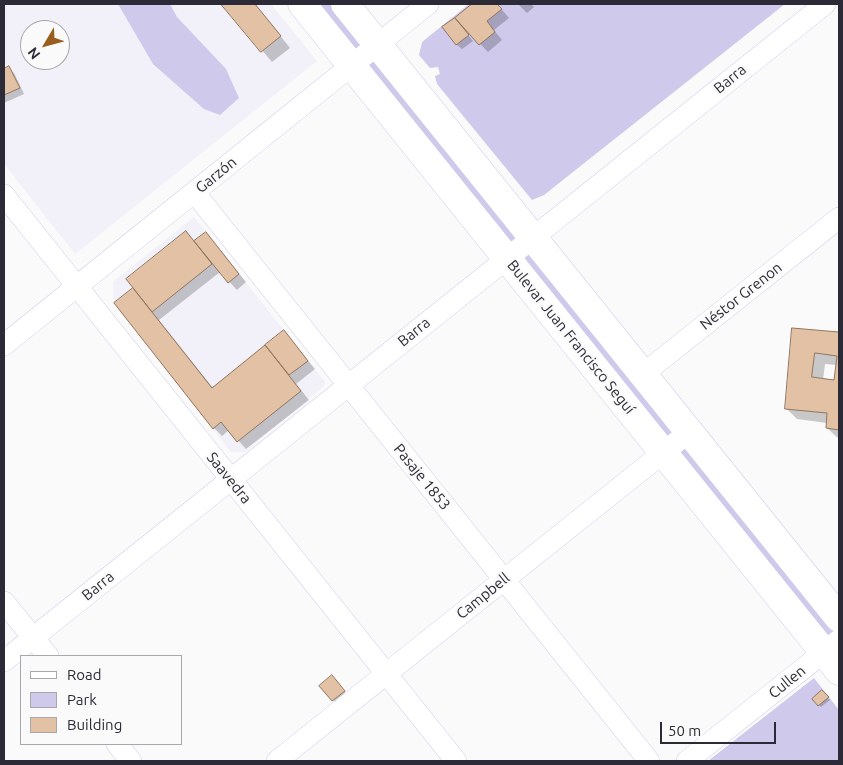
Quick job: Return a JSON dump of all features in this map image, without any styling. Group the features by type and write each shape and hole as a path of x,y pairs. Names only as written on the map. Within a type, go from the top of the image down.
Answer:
{"main road":[{"name":"Bulevar Juan Francisco Seguí","path":"302,4 663,452 834,654"},
{"path":"345,4 839,618"}],"street":[{"name":"Garzón","path":"4,345 428,4"},
{"name":"Barra","path":"4,661 825,4"},
{"name":"Pasaje 1853","path":"194,192 648,761"},
{"name":"Saavedra","path":"4,195 456,761"},
{"name":"Néstor Grenon","path":"643,374 839,218"},
{"name":"Campbell","path":"283,759 386,674 689,432"},
{"path":"4,602 47,655"},
{"name":"Cullen","path":"687,761 834,654"},
{"path":"118,745 131,761"}],"shaded area":[{"path":"4,4 271,4 317,61 75,254 4,164"},
{"path":"194,217 325,382 324,386 245,452 231,452 114,303 113,282"}],"green space":[{"path":"118,4 170,4 177,17 226,69 239,98 220,115 204,109 153,64"},
{"path":"302,4 345,4 839,618 839,671"},
{"path":"469,4 785,4 544,195 532,200 437,84 435,76 440,74 438,67 430,68 419,55 422,42"},
{"path":"814,678 839,710 839,761 708,761"}],"building":[{"path":"221,4 255,4 281,36 261,52"},
{"path":"472,4 497,4 502,9 487,21 495,32 479,45 455,18"},
{"path":"455,18 469,35 456,45 442,27"},
{"path":"9,66 20,88 4,95 4,69"},
{"path":"186,231 212,264 152,312 126,279"},
{"path":"206,232 239,274 228,283 194,241"},
{"path":"133,288 212,388 265,345 301,391 237,442 221,422 213,429 114,303"},
{"path":"792,328 839,332 839,430 826,428 827,413 785,409","holes":["815,353 837,356 834,380 812,377"]},
{"path":"284,330 308,361 289,375 265,345"},
{"path":"332,675 345,691 332,701 319,686"},
{"path":"822,690 829,697 818,706 812,699"}]}
